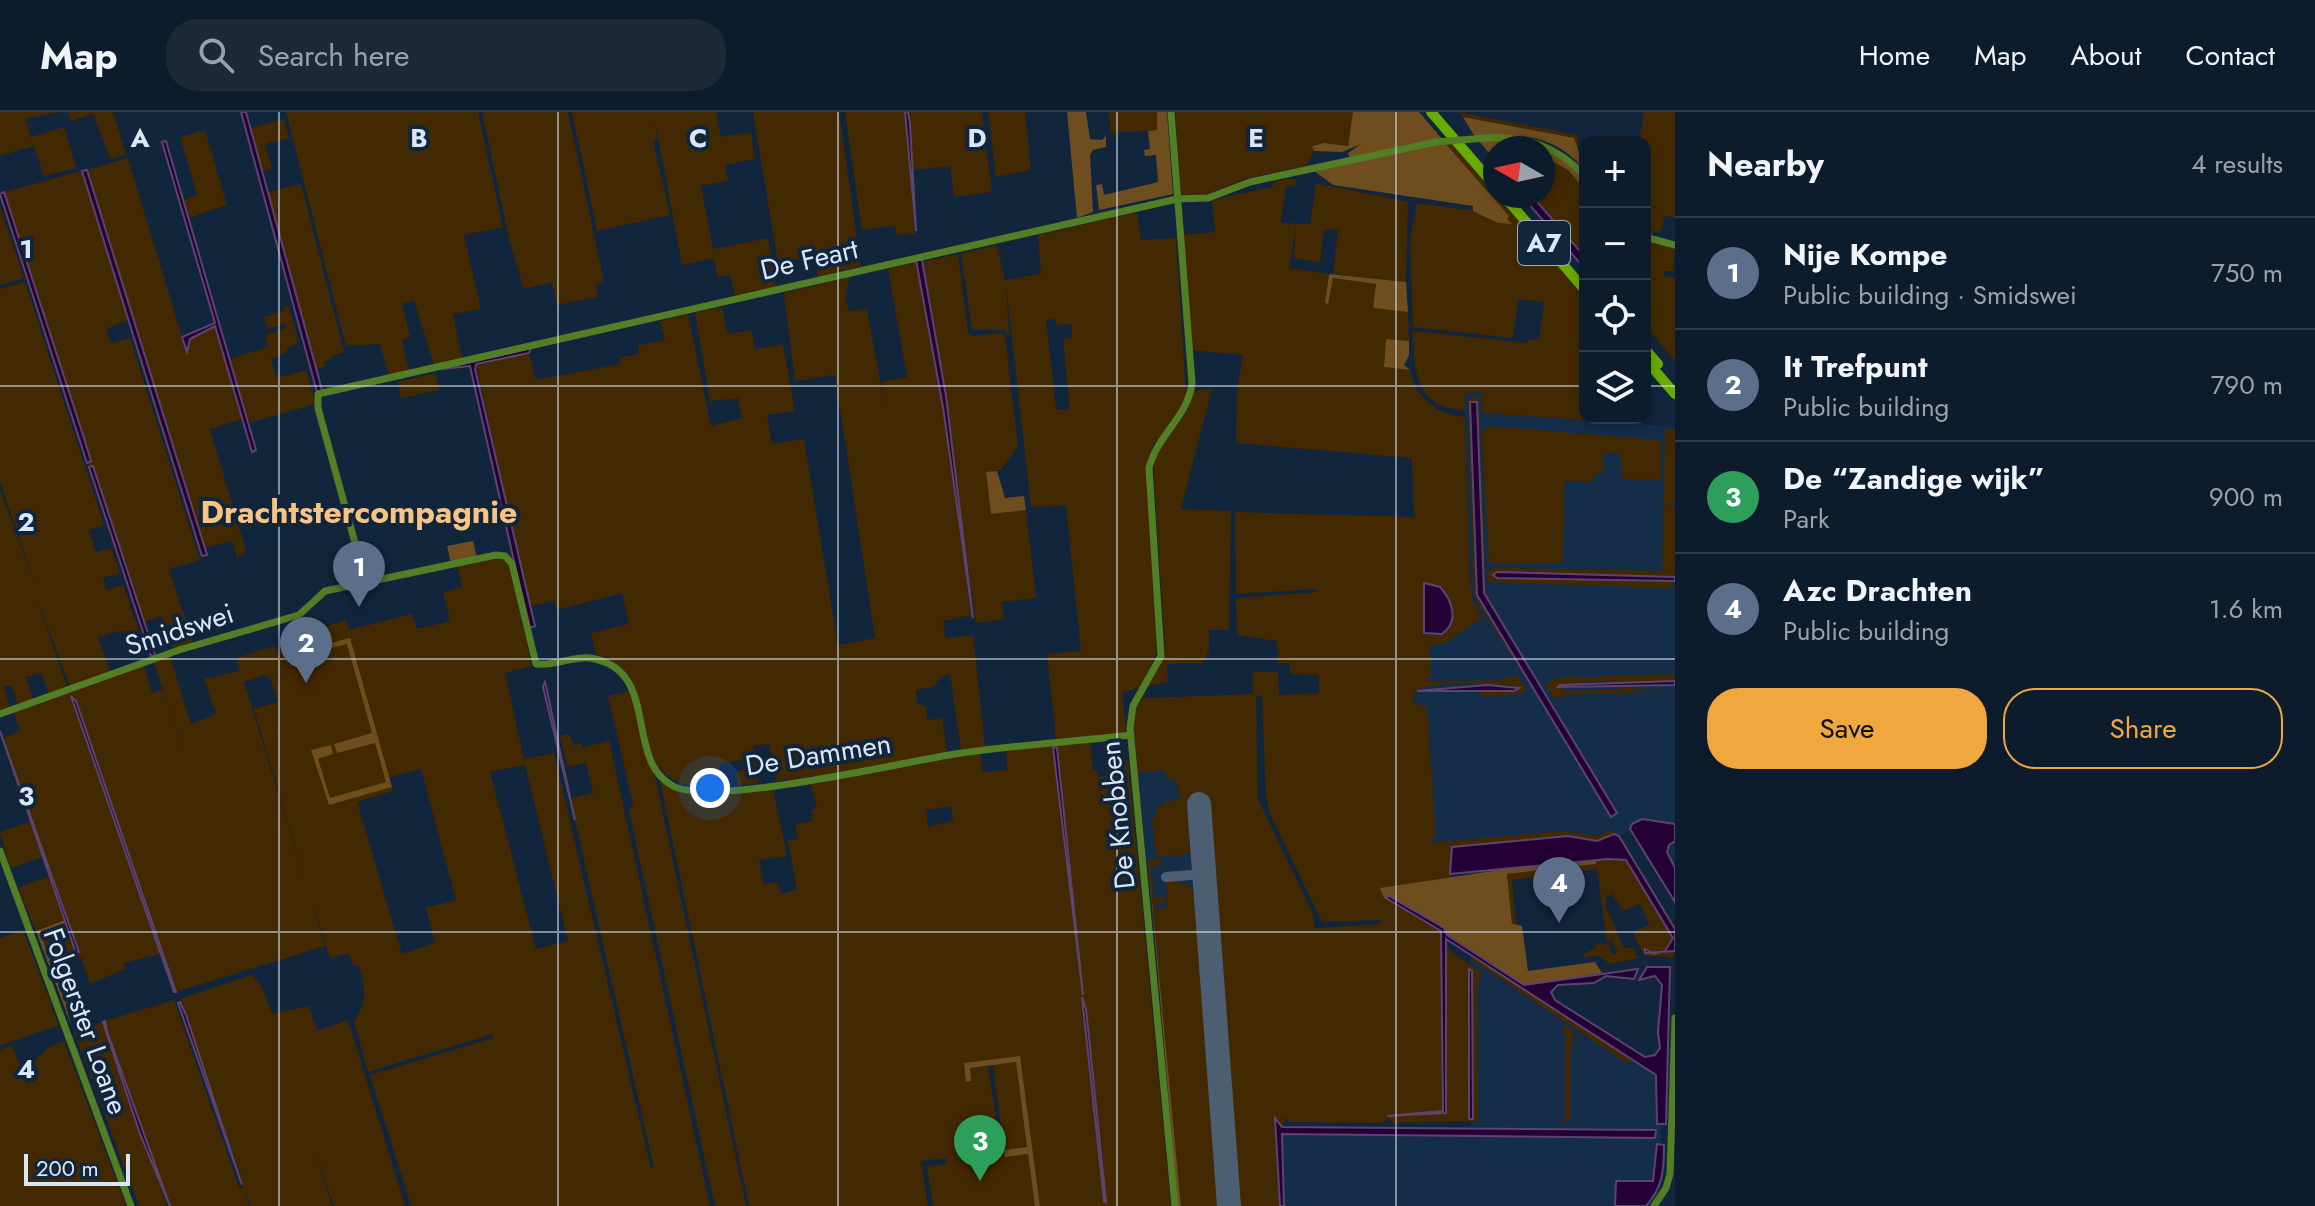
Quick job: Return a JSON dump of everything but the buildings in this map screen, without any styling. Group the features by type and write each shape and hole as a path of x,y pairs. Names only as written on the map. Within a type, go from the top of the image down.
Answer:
{"highway":[{"path":"1431,112 1483,172"},
{"path":"1440,112 1483,162"},
{"name":"A7","path":"1514,208 1579,283"},
{"name":"A7","path":"1523,208 1579,272"},
{"path":"1648,352 1675,383"},
{"path":"1651,366 1675,394"}],"street":[{"name":"De Knobben","path":"1171,112 1192,383 1190,400 1153,451 1149,468 1161,656 1133,706 1131,735 1175,1206"},
{"name":"De Feart","path":"366,583 318,408 318,394 1177,199 1208,198 1250,182 1436,142 1515,138 1551,148 1579,171"},
{"path":"1651,239 1675,245"},
{"name":"Smidswei","path":"0,714 179,650 299,615 325,591 495,555 505,556 514,570 534,661 538,665 544,664"},
{"name":"De Dammen","path":"544,664 587,657 615,667 636,696 656,770 674,787 696,792 822,778 989,749 1131,735"},
{"name":"Folgerster Loane","path":"0,851 131,1206"},
{"path":"1654,1206 1666,1188 1670,1174 1675,1018"}],"shaded area":[{"path":"0,112 59,112 25,119 31,137 64,127 76,168 44,176 34,146 0,156"},
{"path":"68,112 113,112 126,154 110,159 93,114 71,121"},
{"path":"241,112 246,112 322,390 317,392"},
{"path":"286,112 478,112 503,227 464,235 481,309 453,314 462,359 434,365 414,301 402,304 410,337 402,340 409,371 389,376 380,344 346,346"},
{"path":"482,112 568,112 604,282 596,284 598,297 557,305 552,282 524,289 510,243"},
{"path":"572,112 716,112 721,137 751,132 755,159 725,165 728,181 701,186 713,249 768,238 776,287 735,296 730,275 717,277 714,258 682,265 655,120 657,139 653,141 670,215 597,231"},
{"path":"753,112 839,112 861,266 818,277 815,257 778,263"},
{"path":"845,112 905,112 915,234 897,235 895,226 862,230"},
{"path":"905,112 908,112 910,124 916,231"},
{"path":"908,112 982,112 992,192 954,197 950,166 913,170"},
{"path":"988,112 1025,112 1031,170 996,177"},
{"path":"1067,112 1086,112 1090,139 1102,140 1106,136 1106,147 1093,150 1090,155 1093,212 1077,218"},
{"path":"1109,112 1157,112 1157,130 1111,133"},
{"path":"1157,112 1167,112 1173,194 1099,210 1096,185 1102,184 1104,195 1158,182 1156,155 1145,156 1144,150 1150,149 1148,131 1157,130"},
{"path":"1175,112 1353,112 1348,146 1324,143 1312,146 1314,151 1306,166 1248,178 1205,195 1181,196"},
{"path":"1353,112 1419,112 1443,140 1350,158 1348,153 1361,144 1342,152 1314,151 1312,146 1324,143 1348,146"},
{"path":"1458,112 1578,135 1579,155 1574,138 1463,117"},
{"path":"1644,112 1675,112 1675,218 1664,216 1661,231 1653,232 1652,239 1651,136 1640,136"},
{"path":"1463,117 1574,138 1579,164 1555,146 1555,136 1475,137"},
{"path":"284,119 289,138 265,144 272,169 262,171 250,128"},
{"path":"205,130 227,205 189,218 184,200 197,195 180,137"},
{"path":"166,141 256,450 252,452 215,326 190,339 187,352 182,337 215,323 162,142"},
{"path":"1453,143 1483,178 1483,186 1446,144"},
{"path":"1446,144 1483,186 1483,208 1502,208 1512,224 1498,223 1473,211 1473,206 1333,185 1314,171 1381,153"},
{"path":"1555,154 1577,169 1579,183 1568,170 1555,163"},
{"path":"128,158 186,350 189,339 215,326 242,419 210,429 246,551 237,558 232,541 205,548 87,170"},
{"path":"1555,163 1568,170 1579,183 1579,250 1542,208 1555,208"},
{"path":"87,170 207,555 202,556 82,171"},
{"path":"82,171 128,320 106,329 111,343 130,338 200,560 169,569 193,644 174,650 162,616 144,622 93,466 89,467 87,463 91,461 4,192"},
{"path":"1297,179 1295,186 1286,186 1281,223 1310,224 1316,183 1408,202 1406,282 1333,274 1338,230 1324,229 1320,263 1294,258 1296,225 1289,268 1329,274 1325,303 1328,303 1332,278 1376,284 1373,308 1408,312 1409,341 1387,339 1384,367 1410,370 1417,389 1429,403 1445,412 1465,417 1470,583 1473,601 1482,618 1445,643 1430,645 1431,679 1424,682 1502,680 1516,675 1525,687 1524,693 1482,697 1482,692 1514,691 1517,685 1450,684 1413,692 1415,703 1427,707 1436,835 1430,843 1560,831 1599,836 1612,830 1614,834 1597,841 1568,836 1452,847 1452,876 1384,897 1441,931 1443,1112 1389,1116 1446,1114 1445,946 1449,946 1449,950 1482,973 1477,988 1478,1121 1394,1123 1388,1118 1382,1123 1289,1122 1285,1117 1283,1127 1274,1118 1279,1206 1236,1206 1204,803 1193,804 1196,853 1156,857 1152,818 1156,817 1156,806 1162,807 1163,802 1181,799 1175,780 1169,779 1163,770 1138,773 1133,723 1137,706 1143,698 1253,694 1253,672 1278,672 1279,695 1319,693 1319,675 1290,674 1290,663 1278,663 1277,641 1237,635 1236,598 1317,592 1316,589 1236,594 1235,512 1414,517 1412,458 1236,443 1237,389 1243,355 1190,350 1181,235 1215,232 1212,200 1272,187 1274,182","holes":["1424,583 1440,587 1452,610 1442,634 1425,635","1256,695 1262,696 1266,797 1270,814 1322,922 1380,920 1381,924 1315,928 1313,914 1258,799","1469,970 1472,971 1473,1118 1469,1118"]},
{"path":"301,184 344,352 331,356 332,359 324,362 325,367 316,369 268,192"},
{"path":"4,192 91,461 87,463 0,194"},
{"path":"1417,203 1477,211 1498,223 1509,216 1502,208 1509,208 1579,289 1579,420 1483,413 1481,392 1465,393 1465,411 1448,408 1427,395 1421,385 1415,361 1413,331 1528,343 1528,339 1539,340 1544,302 1518,299 1513,338 1413,327 1410,240"},
{"path":"0,206 24,278 0,285"},
{"path":"1532,208 1542,208 1579,250 1579,262"},
{"path":"1137,212 1141,240 1176,238 1186,395 1180,411 1154,444 1146,464 1157,651 1140,688 1122,692 1126,733 1056,740 1047,654 1081,651 1066,506 1031,507 1006,284 1009,335 1002,330 972,330 961,254 997,245 1005,280 1041,274 1038,235","holes":["1056,319 1057,325 1071,324 1072,338 1063,339 1070,410 1056,410 1046,320"]},
{"path":"1651,242 1675,248 1673,271 1664,271 1663,276 1675,278 1675,361 1651,333"},
{"path":"958,254 968,332 973,336 1001,333 1005,336 1018,446 1001,470 987,473 992,514 1026,510 1036,598 1002,602 1004,619 976,623 945,398 921,262"},
{"path":"916,260 922,260 946,396 973,618 943,407"},
{"path":"916,261 943,407 972,615 943,621 945,638 973,635 985,747 961,750 950,674 941,677 933,687 916,690 917,703 926,707 927,720 942,718 947,753 855,771 776,781 769,744 753,746 759,783 737,785 736,772 744,770 742,760 719,764 724,787 687,785 665,773 653,755 634,685 620,667 596,655 591,633 629,624 622,593 557,610 554,601 529,606 476,364 526,352 529,353 536,380 620,364 620,358 639,354 638,345 665,340 660,321 688,314 711,426 742,418 738,398 710,401 695,312 722,307 728,334 752,330 755,349 783,344 795,411 767,415 772,444 804,439 838,645 875,638 835,375 795,381 784,293 850,277 845,297 849,311 867,309 886,414 881,382 907,377 888,269"},
{"path":"1329,274 1406,282 1408,312 1373,308 1376,284 1333,278 1328,304 1325,303"},
{"path":"25,282 104,525 89,530 96,552 111,548 120,573 103,578 106,590 123,585 140,633 127,638 124,630 98,637 110,672 70,686 35,594 67,687 49,694 41,673 26,677 33,700 18,705 12,685 4,687 10,708 0,712 0,490 36,587 0,482 0,289"},
{"path":"288,305 299,342 288,348 286,353 271,359 277,378 306,370 316,404 249,423 230,359 268,347 265,335 287,328 285,324 268,329 264,317 284,311"},
{"path":"1386,339 1409,341 1409,355 1404,365 1410,370 1384,367"},
{"path":"531,348 529,353 476,364 475,369 535,626 529,628 470,366 441,369"},
{"path":"435,373 439,390 401,398 398,382"},
{"path":"1212,389 1181,509 1231,511 1229,630 1209,630 1209,651 1202,663 1167,664 1168,682 1148,686 1165,650 1153,460 1192,391"},
{"path":"1482,392 1483,413 1579,420 1579,424 1675,427 1675,902 1630,830 1616,838 1605,839 1427,847 1413,699 1416,566 1470,569 1464,393"},
{"path":"1479,398 1486,593 1537,683 1484,593 1475,401 1470,402 1476,587 1485,613 1531,686 1479,607 1474,589 1468,400"},
{"path":"1470,402 1477,402 1484,593 1617,813 1611,817 1477,595"},
{"path":"1488,426 1658,440 1661,443 1661,479 1623,479 1620,454 1603,454 1603,474 1594,474 1594,481 1564,481 1563,564 1489,564 1482,432"},
{"path":"1665,430 1675,430 1675,504 1669,504 1675,509 1675,577 1673,571 1672,577 1497,572 1495,577 1672,581 1672,588 1488,582 1488,572 1493,568 1662,571"},
{"path":"93,466 155,655 151,656 89,467"},
{"path":"997,471 1005,498 1024,496 1026,510 991,514 986,472"},
{"path":"473,541 477,558 451,563 447,546"},
{"path":"494,559 502,559 509,565 532,666 505,673 524,759 554,753 651,1169 654,1168 575,820 572,798 593,793 586,763 568,767 560,736 568,734 574,745 581,743 583,748 609,740 710,1206 411,1206 370,1075 493,1038 493,1034 368,1072 354,1022 363,1001 361,973 358,965 353,966 349,953 330,958 310,894 325,946 176,992 74,696 161,953 124,963 125,969 90,984 81,957 53,968 40,933 66,923 71,937 62,902 3,738 20,731 14,712 144,665 152,693 163,689 153,660 170,656 191,724 216,714 204,679 239,671 236,658 275,646 279,657 281,647 308,638 318,661 310,631 346,620 349,630 412,614 417,629 450,621 443,592 462,587 458,567","holes":["264,675 270,677 278,702 254,709 308,890 244,682","525,765 568,941 536,949 490,772","421,769 456,900 426,908 435,943 402,954 357,802 393,791 389,777"]},
{"path":"1497,572 1675,577 1675,581 1497,578 1493,575"},
{"path":"1424,583 1440,587 1451,604 1451,623 1442,634 1424,633"},
{"path":"350,638 392,787 329,805 311,750 331,745 333,754 318,759 330,798 386,782 375,743 337,753 334,744 372,733 347,644 320,651 319,660 315,647"},
{"path":"1675,674 1672,681 1591,681 1560,685 1566,691 1621,690 1621,687 1632,686 1634,690 1675,691 1565,695 1555,699 1545,685 1558,678"},
{"path":"1675,681 1675,685 1558,687 1560,685"},
{"path":"545,682 575,820 543,687"},
{"path":"1487,685 1519,688 1514,691 1417,691"},
{"path":"630,691 646,758 655,776 746,1206 715,1206 629,811 633,804 608,696"},
{"path":"71,696 76,701 176,992 174,992"},
{"path":"0,731 79,952 76,953"},
{"path":"1090,742 1093,770 1097,770 1098,777 1110,776 1109,766 1115,765 1115,761 1128,759 1171,1206 1040,1206 1020,1056 964,1064 967,1082 969,1068 988,1066 1001,1151 1004,1150 1005,1156 1028,1154 1035,1206 933,1206 927,1166 947,1164 946,1158 921,1161 928,1206 749,1206 660,781 673,789 700,795 773,788 787,856 759,860 764,885 777,882 781,894 797,890 788,840 798,839 795,824 813,821 811,810 817,808 810,783 980,753 983,772 1007,770 1006,750","holes":["1053,747 1057,748 1083,995","951,806 953,821 928,827 926,810"]},
{"path":"1053,747 1057,748 1083,995"},
{"path":"1163,770 1175,780 1229,796 1279,1206 1181,1206 1138,773"},
{"path":"1642,819 1675,824 1675,841 1669,845 1667,852 1675,868 1675,902 1630,829 1632,824"},
{"path":"30,822 43,857 10,868 0,832"},
{"path":"1614,834 1619,836 1675,929 1675,951 1662,952 1673,938 1626,860 1608,859 1450,874 1452,847 1568,836 1597,841"},
{"path":"1620,858 1630,864 1673,938 1672,945 1656,954 1675,951 1673,957 1644,956 1633,932 1649,925 1640,904 1623,911 1612,894 1606,897 1606,907 1624,948 1634,948 1638,958 1610,964 1599,956 1584,957 1583,954 1596,948 1595,943 1610,945 1612,955 1617,952 1612,941 1617,936 1607,943 1597,869 1512,880 1516,923 1522,926 1512,925 1507,874 1595,864 1596,860"},
{"path":"1148,859 1162,859 1162,868 1158,861 1158,866 1151,867 1154,898 1165,896 1166,904 1156,902 1156,909 1168,908 1166,878 1181,877 1181,886 1189,886 1197,893 1221,1206 1181,1206"},
{"path":"1148,859 1181,1206 1178,1206"},
{"path":"1596,860 1596,864 1507,874 1512,924 1522,926 1528,971 1595,962 1602,973 1524,985 1389,896 1384,898 1380,888 1506,869"},
{"path":"50,876 65,920 36,931 18,888"},
{"path":"1389,896 1444,928 1447,935 1524,985 1638,969 1634,979 1606,976 1594,983 1558,985 1551,992 1555,1000 1645,1057 1655,1055 1660,1048 1658,1032 1662,985 1655,976 1639,980 1647,967 1670,967 1666,1124 1657,1124 1656,1075 1446,939 1446,1113 1387,1116 1443,1111 1441,931 1386,898"},
{"path":"65,920 66,923 40,933 53,967 66,963 71,977 60,981 65,995 69,994 66,1005 71,1025 36,931"},
{"path":"23,930 59,1025 0,1046 0,938"},
{"path":"1470,951 1663,1075 1660,1173 1641,1206 1282,1206 1278,1130 1471,1132"},
{"path":"1473,955 1633,1059 1627,1063 1472,960"},
{"path":"1469,969 1472,971 1473,1119 1469,1119"},
{"path":"252,975 263,989 272,1014 309,1006 317,1031 348,1020 405,1206 334,1206 315,1151 332,1206 251,1206 244,1189 249,1206 170,1206 105,1021 174,1000 240,1190 243,1187 241,1176 180,999"},
{"path":"1082,997 1086,1009 1106,1202 1104,1201"},
{"path":"178,1003 186,1015 242,1185"},
{"path":"103,1022 167,1206 139,1206 74,1032"},
{"path":"103,1022 170,1206 140,1134"},
{"path":"1565,1025 1575,1034 1571,1047 1570,1120 1561,1124 1565,1120 1565,1031 1562,1031"},
{"path":"64,1041 126,1206 0,1206 0,1050 12,1045 27,1084 38,1079 32,1063 49,1047"},
{"path":"1020,1056 1040,1206 1035,1206 1028,1154 1005,1157 1004,1150 1027,1147 1016,1062 970,1068 971,1081 966,1082 964,1063"},
{"path":"1016,1062 1027,1147 1004,1150 993,1065"},
{"path":"1275,1118 1282,1127 1656,1130 1655,1138 1282,1134 1284,1206 1280,1206"},
{"path":"1657,1144 1664,1145 1664,1162 1652,1199 1646,1206 1615,1206 1616,1181 1653,1181"}],"taxiway":[{"path":"1166,877 1204,874"}],"runway":[{"path":"1199,804 1229,1206"}],"place":[{"name":"Nije Kompe","path":"359,607"},
{"name":"It Trefpunt","path":"306,683"},
{"name":"Azc Drachten","path":"1559,923"},
{"name":"De “Zandige wijk”","path":"980,1181"}],"district":[{"name":"Drachtstercompagnie","path":"359,512"}]}
